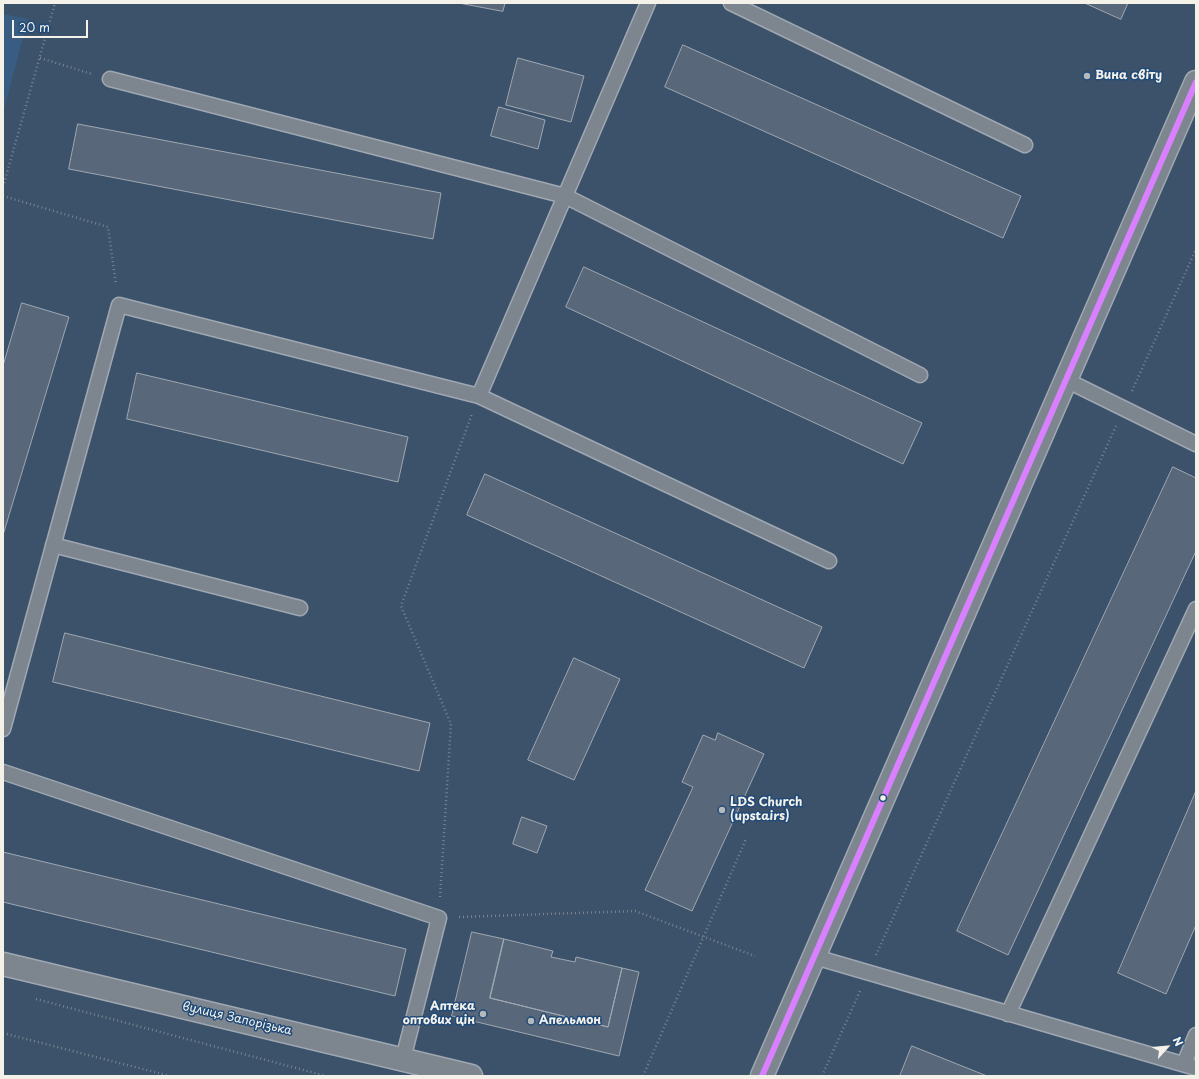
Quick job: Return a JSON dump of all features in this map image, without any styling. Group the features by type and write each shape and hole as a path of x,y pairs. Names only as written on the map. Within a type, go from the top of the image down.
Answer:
{"main road":[{"path":"762,1076 1196,82"},
{"name":"вулиця Запорізька","path":"3,964 471,1076"}],"lane":[{"path":"479,396 648,3"},
{"path":"731,3 1025,145"},
{"path":"110,79 565,196 920,375"},
{"path":"3,729 119,305 479,396 829,561"},
{"path":"1066,380 1196,444"},
{"path":"54,545 300,608"},
{"path":"1008,1014 1196,610"},
{"path":"3,772 439,918 403,1059"},
{"path":"815,957 1190,1066 1196,1035"}],"path":[{"path":"3,187 55,3"},
{"path":"40,58 110,79"},
{"path":"3,196 108,227 119,305"},
{"path":"822,1076 1196,249"},
{"path":"479,396 401,606 451,724 439,918 635,911 754,956"},
{"path":"643,1076 746,838"},
{"path":"34,998 326,1076"},
{"path":"3,1033 170,1076"}],"shaded area":[{"path":"3,14 28,19 3,113"}],"building":[{"path":"459,3 505,3 503,11"},
{"path":"1085,3 1128,3 1121,19"},
{"path":"683,45 1021,196 1003,238 665,87"},
{"path":"518,58 584,76 571,122 506,105"},
{"path":"499,107 545,120 538,149 491,136"},
{"path":"78,124 441,193 433,239 69,169"},
{"path":"584,267 922,423 903,464 566,307"},
{"path":"22,303 69,317 3,535 3,366"},
{"path":"137,373 408,437 398,482 127,419"},
{"path":"1173,467 1196,478 1196,551 1008,955 957,931"},
{"path":"485,474 822,627 804,668 467,515"},
{"path":"65,633 430,723 419,771 53,682"},
{"path":"574,658 620,679 574,780 528,760"},
{"path":"718,733 764,754 692,911 645,890 693,787 682,782 703,735 715,740"},
{"path":"1196,791 1196,925 1166,994 1118,973"},
{"path":"522,817 547,826 537,853 513,844"},
{"path":"3,852 406,949 395,996 3,902"},
{"path":"472,932 504,939 490,998 608,1027 622,968 639,972 619,1056 452,1016"},
{"path":"504,939 553,951 551,957 575,962 576,957 622,968 608,1027 490,998"},
{"path":"912,1046 987,1076 900,1076"}],"transit line":[{"path":"762,1076 1196,82"}],"place":[{"name":"Вина світу","path":"1087,76"},
{"name":"LDS Church (upstairs)","path":"722,810"},
{"name":"Аптека оптових цін","path":"483,1014"},
{"name":"Апельмон","path":"531,1021"}]}
